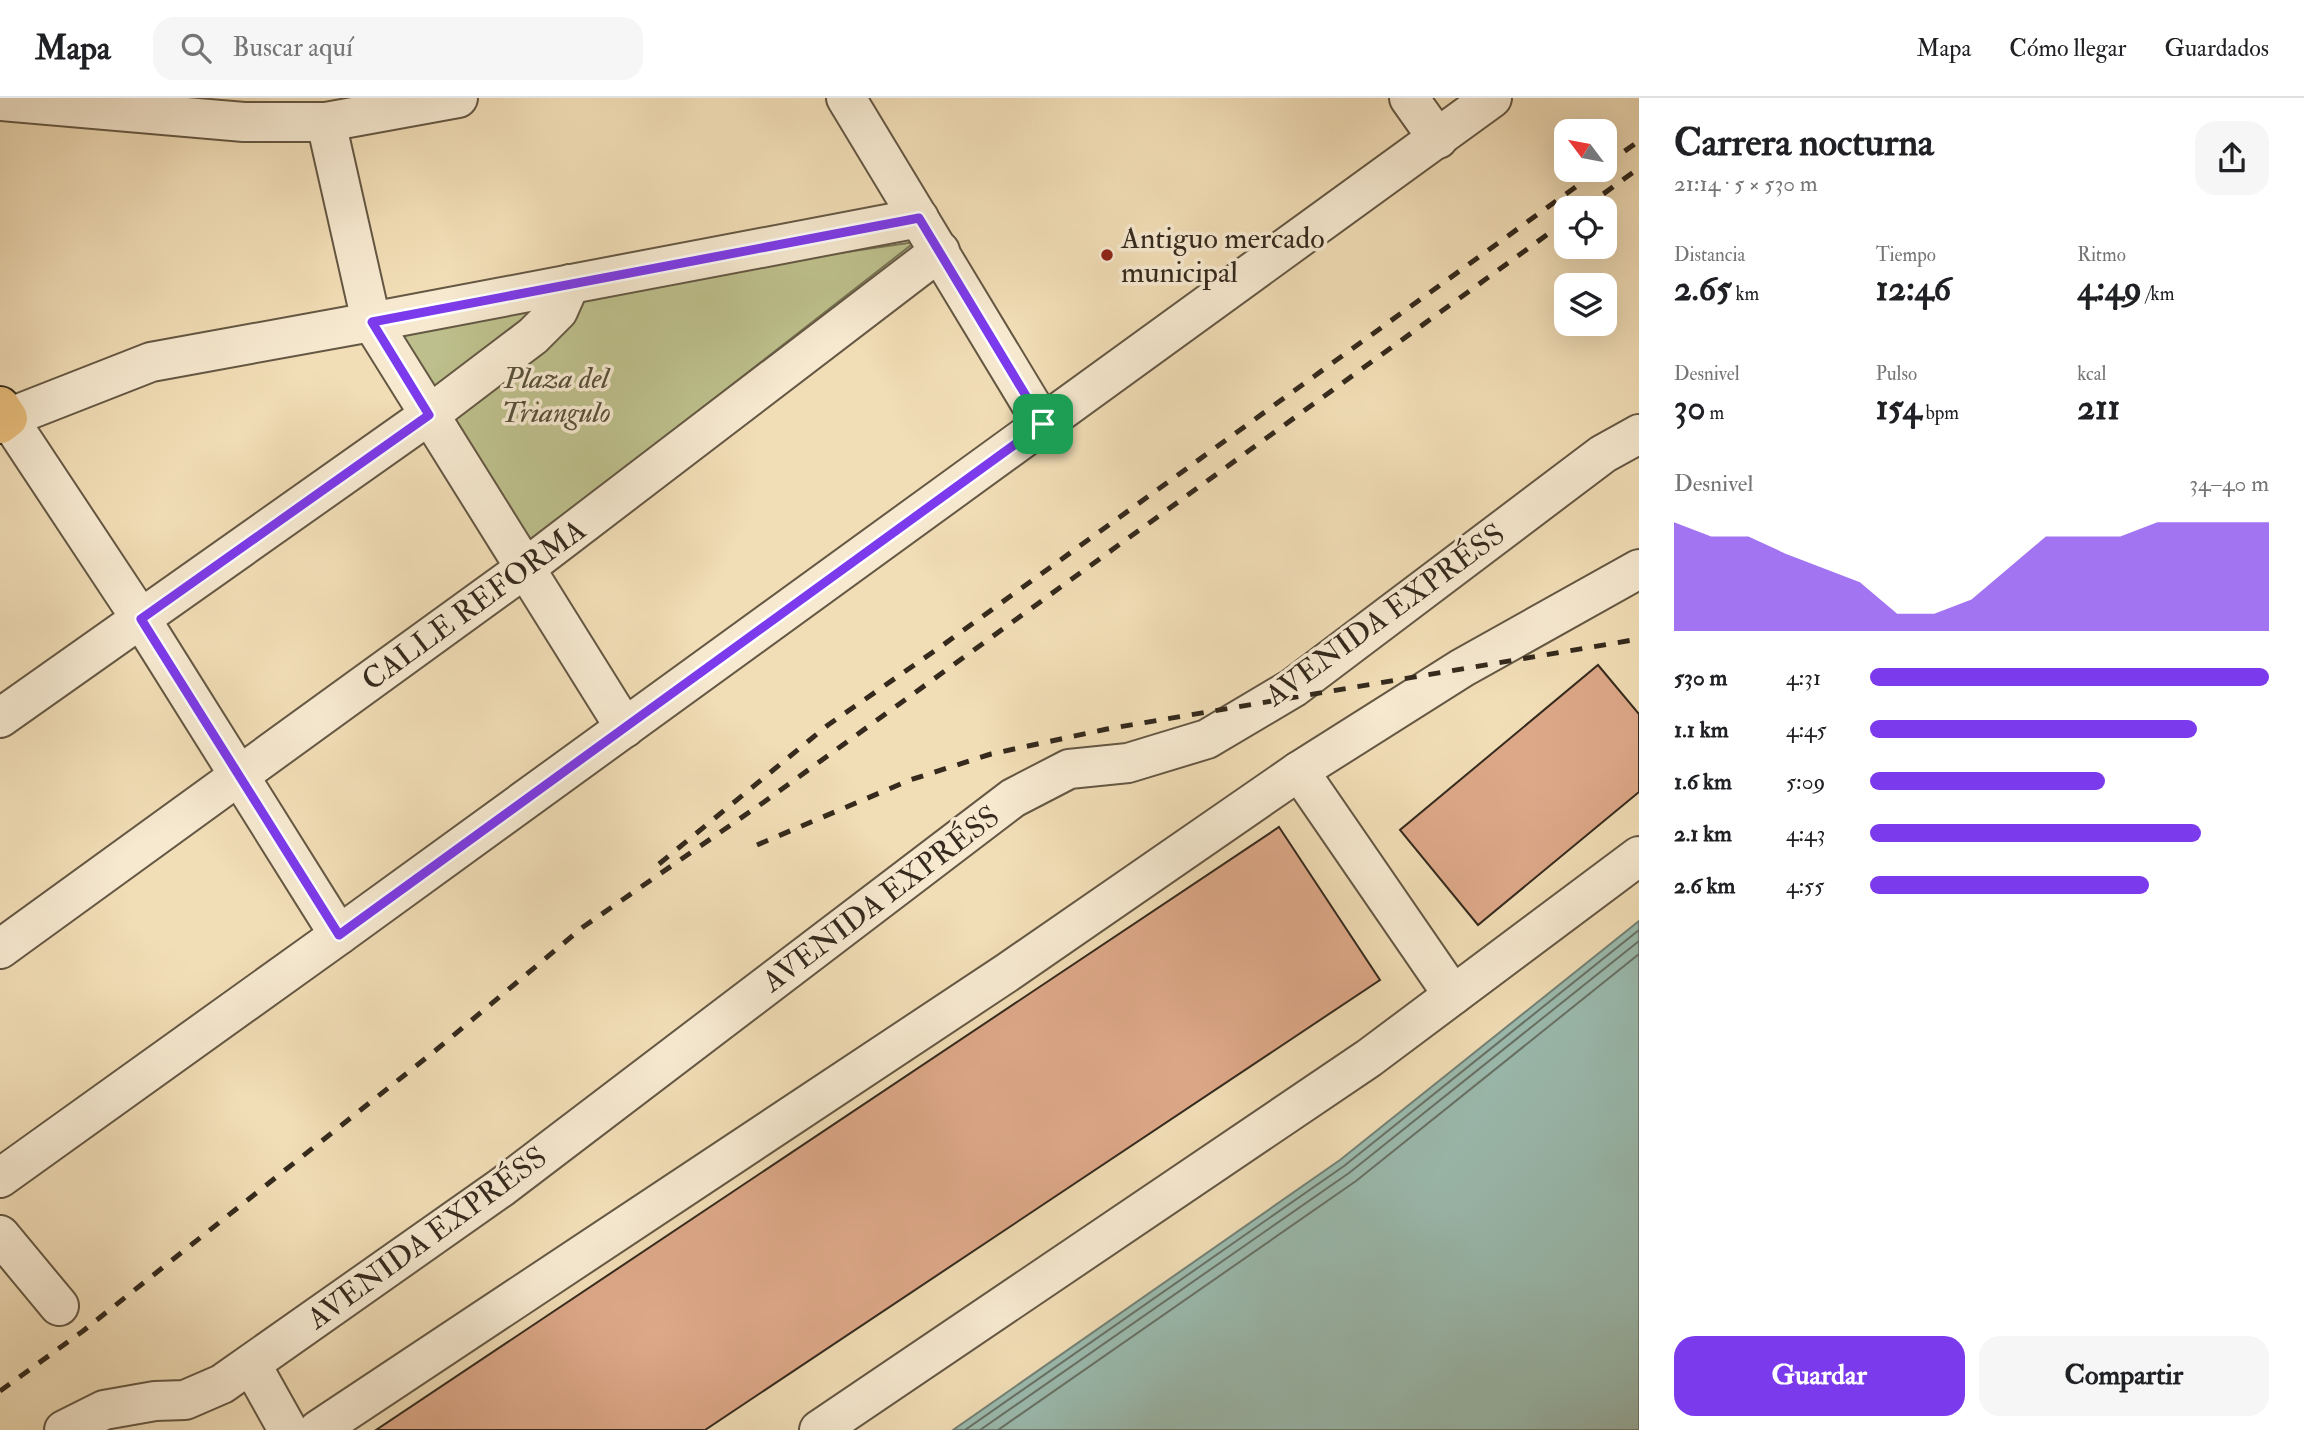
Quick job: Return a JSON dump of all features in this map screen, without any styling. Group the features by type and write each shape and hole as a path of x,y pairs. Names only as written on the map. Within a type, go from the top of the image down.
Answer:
{"street":[{"path":"0,101 244,122 326,122 458,98"},
{"path":"846,98 1043,424"},
{"path":"1409,98 1438,139"},
{"path":"0,1178 1492,98"},
{"path":"326,122 372,322 625,728"},
{"path":"339,935 141,619 3,416 151,362 919,218"},
{"name":"CALLE REFORMA","path":"0,949 524,569 940,251"},
{"path":"0,718 429,415 533,336 558,310 570,284"},
{"name":"AVENIDA EXPRÉSS","path":"1603,454 1639,404"},
{"name":"AVENIDA EXPRÉSS","path":"64,1430 103,1410 155,1401 186,1400 222,1384 502,1187 1013,798 1069,769 1128,763 1207,739 1293,688 1603,454 1639,434"},
{"path":"318,1430 1008,972 1299,771 1462,668 1639,569"},
{"path":"1299,771 1453,995"},
{"path":"819,1430 1369,1058 1639,856"},
{"path":"0,1235 59,1306"},
{"path":"251,1364 288,1430"}],"green space":[{"name":"Plaza del Triangulo","path":"915,242 529,543 385,319"}],"water":[{"path":"1639,921 1639,1430 953,1430 1340,1160"}],"building":[{"path":"1598,665 1639,714 1639,792 1478,925 1400,830"},
{"path":"1279,827 1380,980 705,1430 376,1430"}],"railway":[{"path":"1617,157 1639,141"},
{"path":"1600,196 1639,168"},
{"path":"659,864 828,725 943,645 1582,182"},
{"path":"0,1391 83,1331 436,1050 583,927 764,802 1554,230"},
{"path":"757,845 910,780 991,754 1107,729 1639,639"}],"place":[{"name":"Antiguo mercado municipal","path":"1107,255"}],"route":[{"path":"919,218 1043,424 339,935 141,619 429,415 372,322 919,218"}]}
